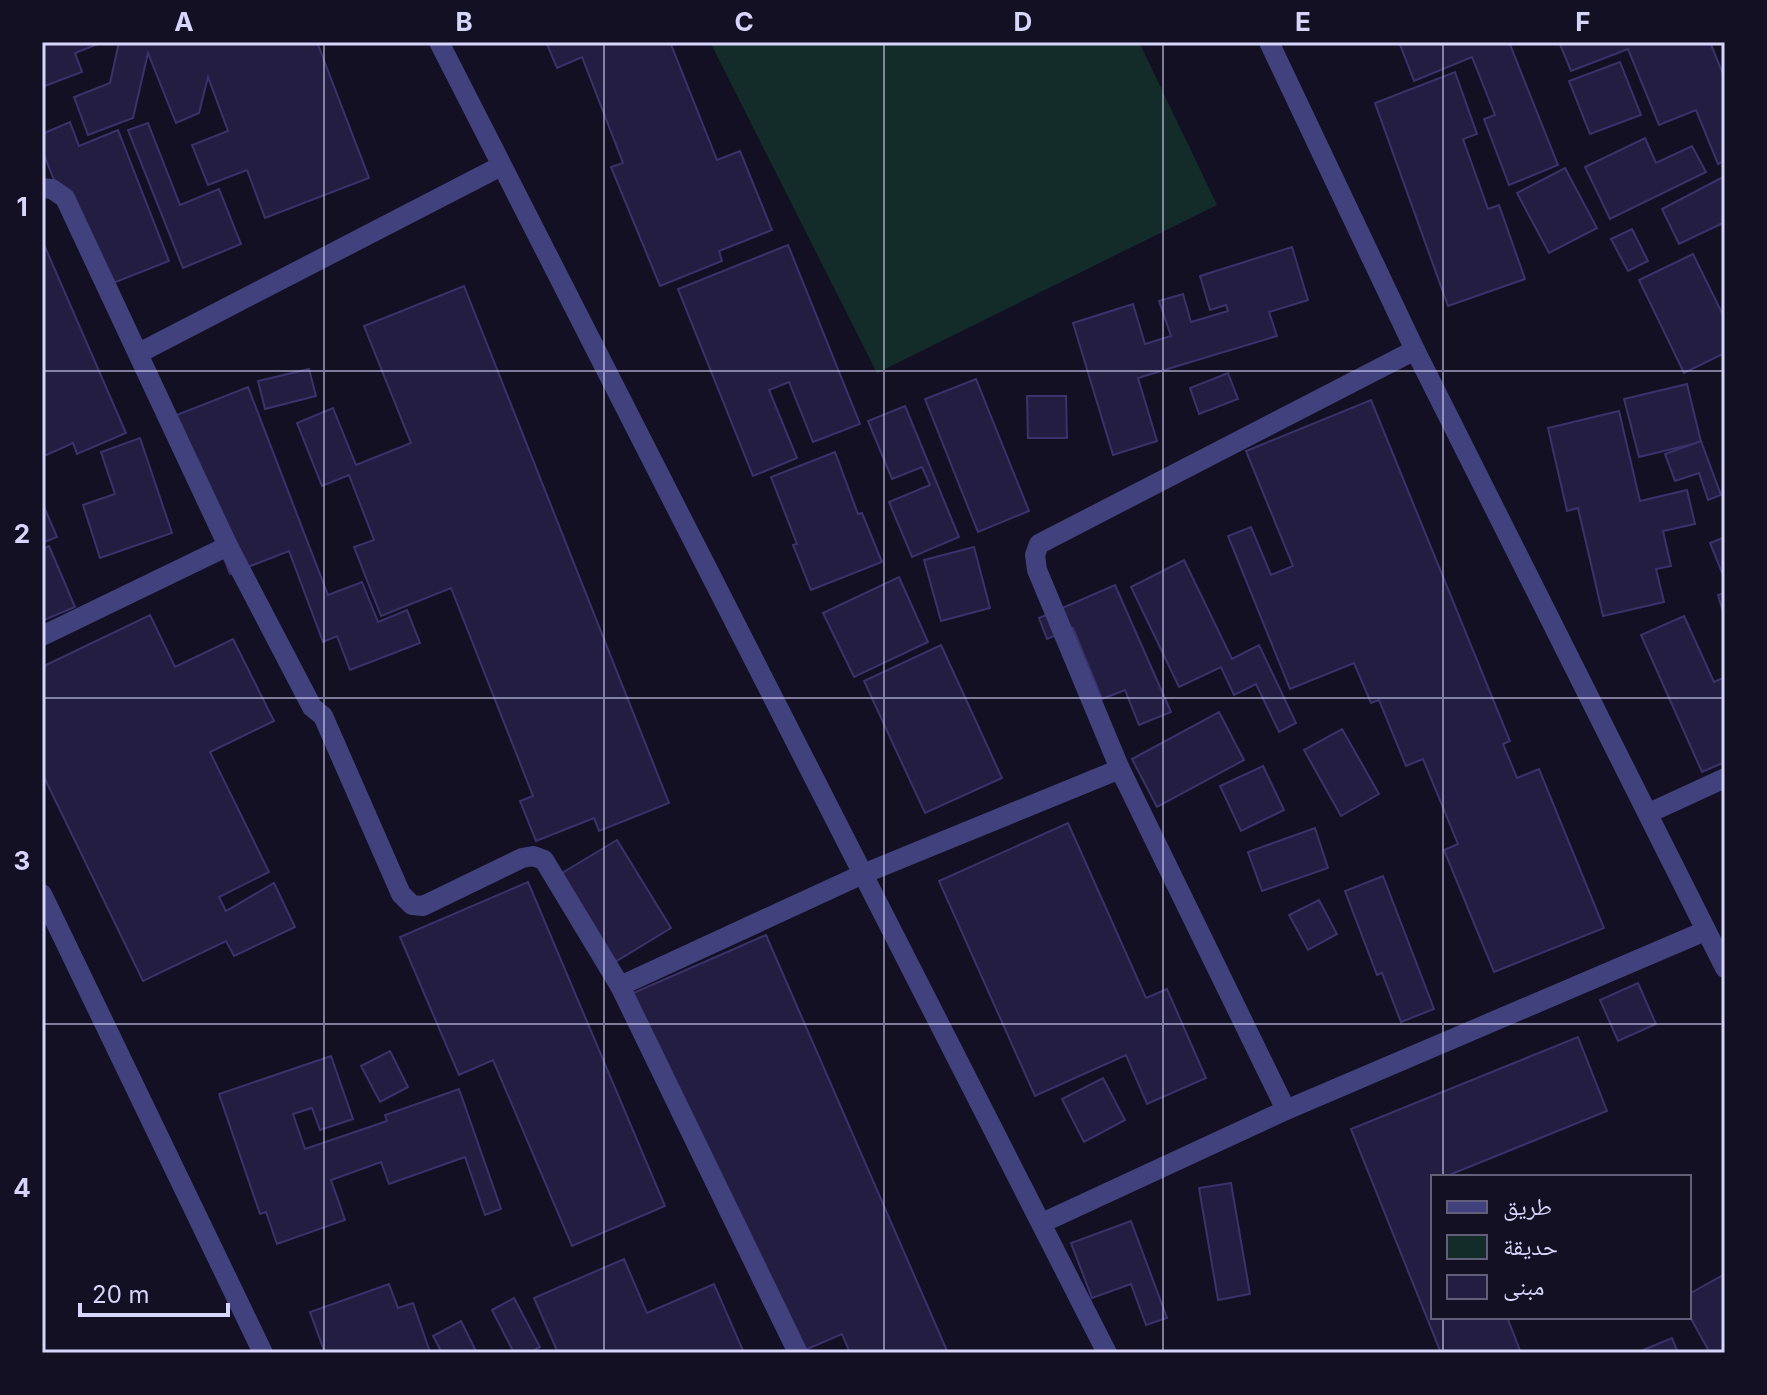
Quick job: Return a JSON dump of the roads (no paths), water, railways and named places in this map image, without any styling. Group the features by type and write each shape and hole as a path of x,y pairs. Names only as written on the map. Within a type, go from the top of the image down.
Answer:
{"street":[{"path":"439,42 1107,1353"},
{"path":"1269,42 1415,350 1725,968"},
{"path":"139,353 501,166"},
{"path":"42,188 52,189 65,198 228,546 312,707 323,716 401,894 412,905 423,906 522,858 533,856 544,860 620,986 798,1353"},
{"path":"1286,1110 1120,769 1037,570 1035,555 1039,544 1415,350"},
{"path":"42,636 228,546"},
{"path":"620,986 863,874 1120,769"},
{"path":"1649,813 1725,778"},
{"path":"42,894 263,1353"},
{"path":"1042,1223 1286,1110 1705,931"}]}
